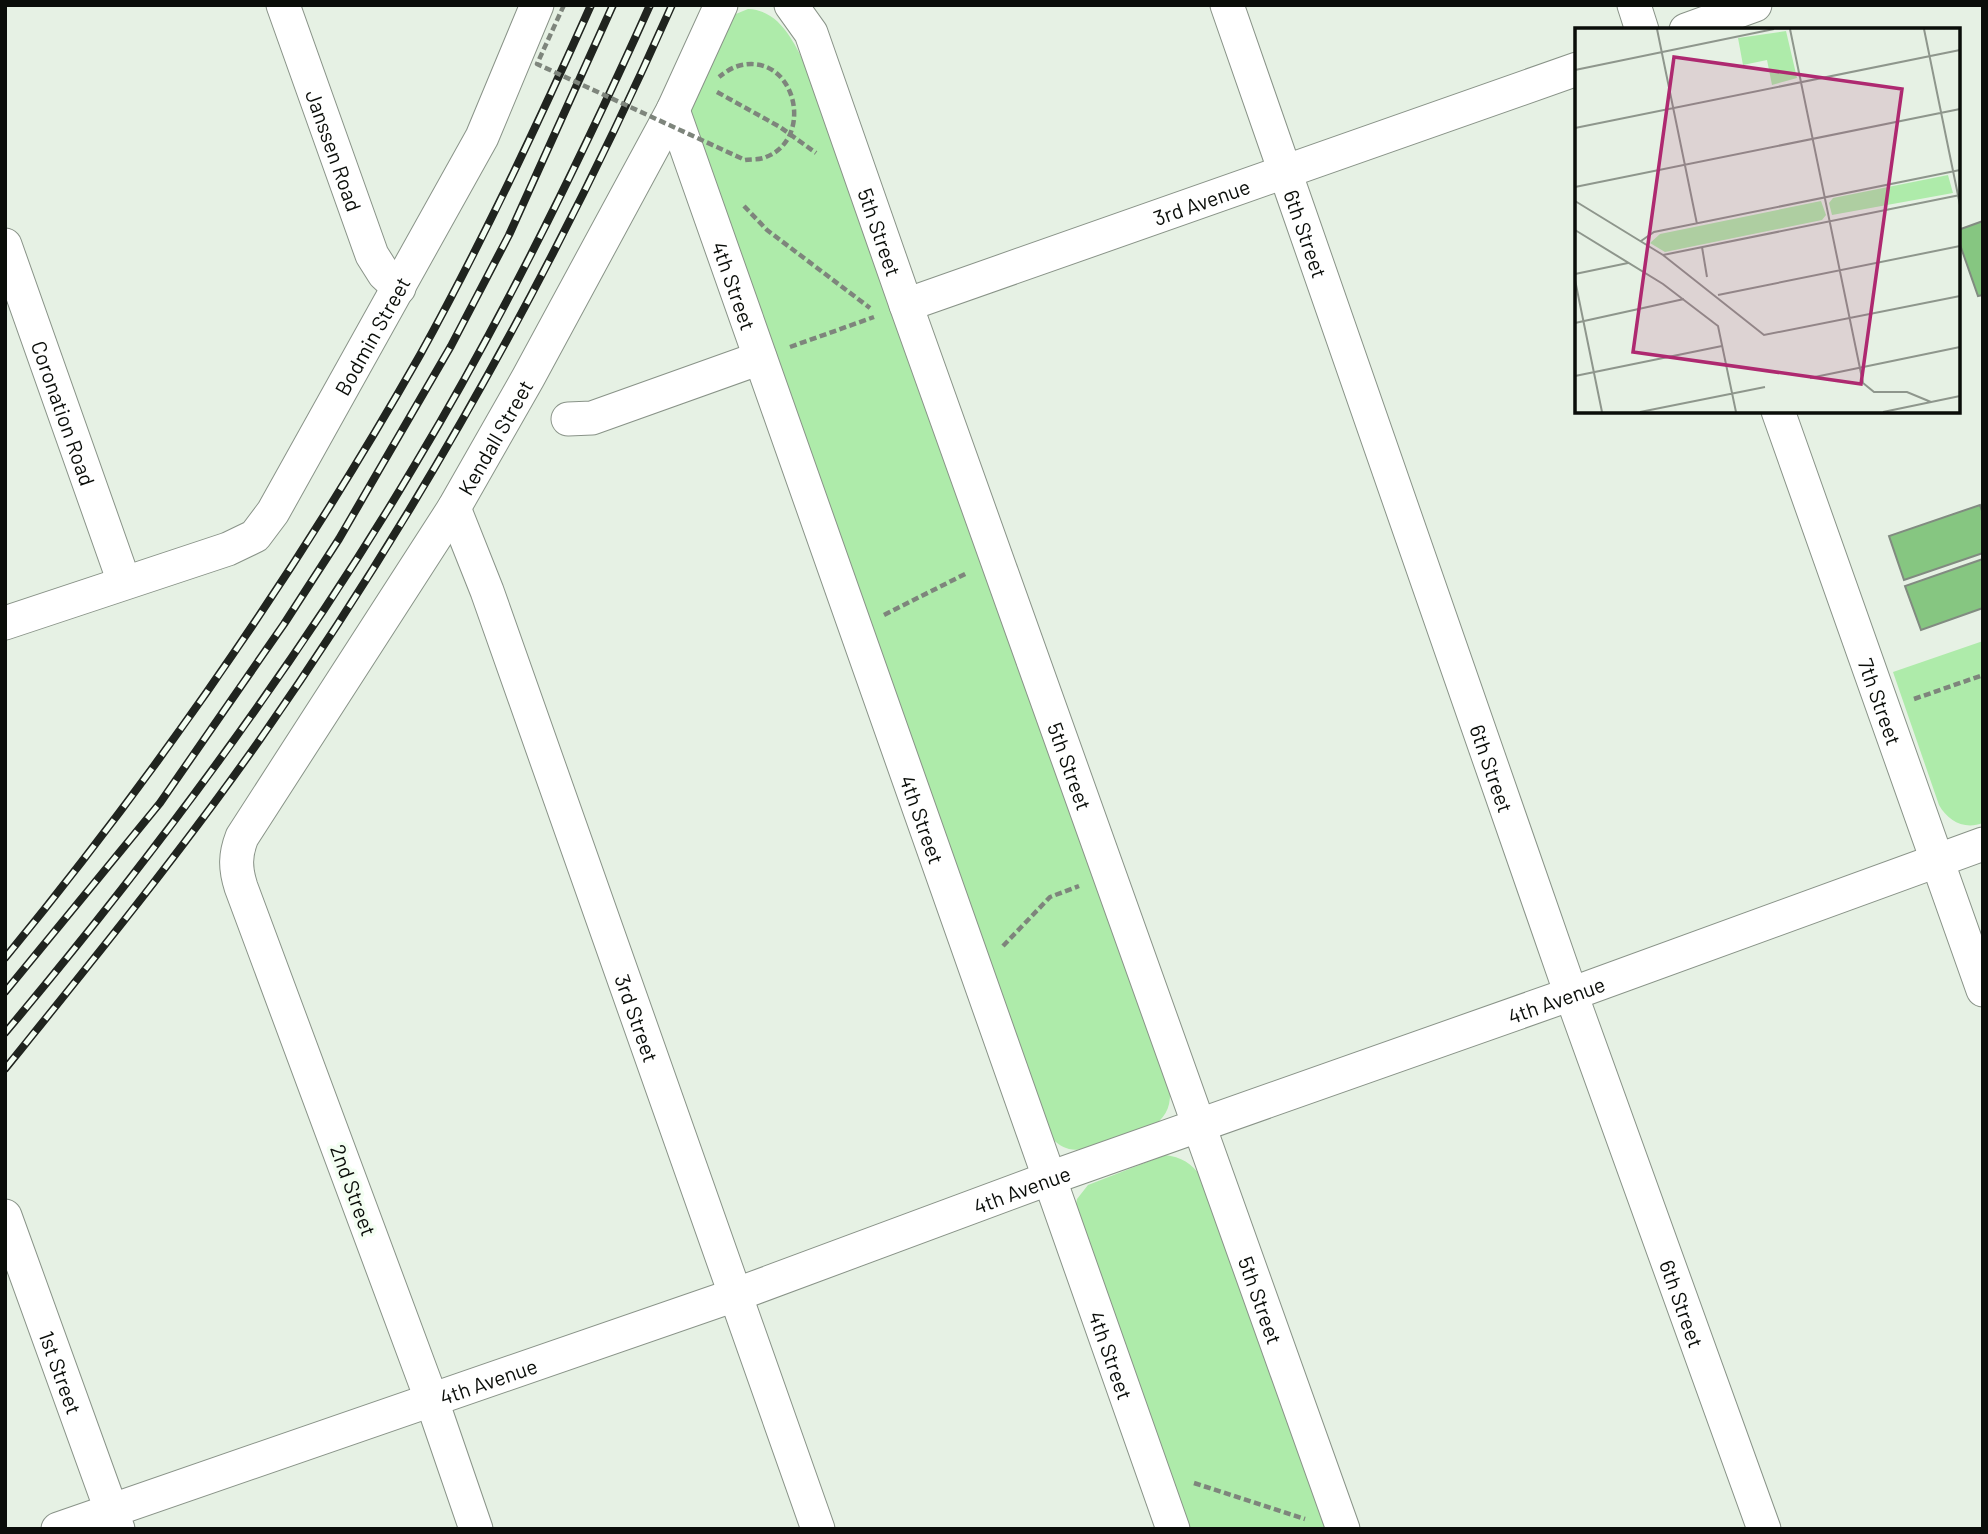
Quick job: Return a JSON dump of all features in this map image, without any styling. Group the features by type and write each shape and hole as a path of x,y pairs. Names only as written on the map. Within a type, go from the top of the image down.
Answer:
{"street":[{"name":"Janssen Road","path":"283,5 372,255 384,274 399,288"},
{"name":"Bodmin Street","path":"124,582 228,549 255,536 273,512 482,137 537,5"},
{"name":"Kendall Street","path":"236,852 242,837 454,508 528,378 673,110 720,5"},
{"name":"5th Street","path":"791,5 811,33 1339,1518"},
{"name":"6th Street","path":"1227,5 1571,994 1764,1529"},
{"path":"1634,5 1641,28"},
{"path":"1692,28 1755,5"},
{"name":"3rd Avenue","path":"906,305 1575,70"},
{"name":"4th Street","path":"673,110 1173,1529"},
{"name":"Coronation Road","path":"5,245 124,582"},
{"path":"568,419 592,418 760,358"},
{"name":"7th Street","path":"1778,413 1983,990"},
{"name":"3rd Street","path":"454,508 492,604 818,1529"},
{"path":"5,623 124,582"},
{"name":"4th Avenue","path":"58,1529 115,1519 432,1401 735,1295 1050,1178 1571,994 1983,844"},
{"name":"2nd Street","path":"236,852 235,869 241,887 432,1401 476,1529"},
{"name":"1st Street","path":"5,1216 115,1519"}],"path":[{"path":"564,5 537,64 745,160 765,158 782,148 793,127 795,107 788,84 776,72 755,64 737,66 719,76"},
{"path":"709,89 740,103 780,127 841,169 858,163"},
{"path":"704,200 731,193 767,230 879,316 760,358"},
{"path":"854,626 881,617 997,561"},
{"path":"1883,710 1983,675"},
{"path":"972,959 999,950 1050,897 1110,874"},
{"path":"1159,1488 1185,1481 1304,1519 1339,1518"}],"green space":[{"path":"748,9 769,15 786,30 808,70 1170,1089 1170,1101 1160,1120 1150,1128 1110,1143 1077,1150 1061,1146 1050,1137 690,110 731,16"},
{"path":"1983,641 1983,823 1963,825 1947,816 1939,805 1893,672"},
{"path":"1165,1155 1186,1162 1201,1177 1326,1529 1187,1529 1075,1209 1077,1199 1088,1185"}],"building":[{"path":"1983,221 1983,295 1978,296 1960,245 1960,229"},
{"path":"1980,505 1983,514 1983,553 1904,580 1889,536"},
{"path":"1983,559 1983,608 1921,630 1905,586"}],"railway":[{"path":"5,958 173,740 276,590 374,434 420,355 488,226 591,5"},
{"path":"5,992 160,803 284,624 339,539 451,346 509,235 613,5"},
{"path":"5,1033 170,827 323,612 370,538 448,408 510,295 568,180 650,5"},
{"path":"5,1069 136,905 231,780 320,651 377,562 484,382 534,290 582,196 672,5"}]}
